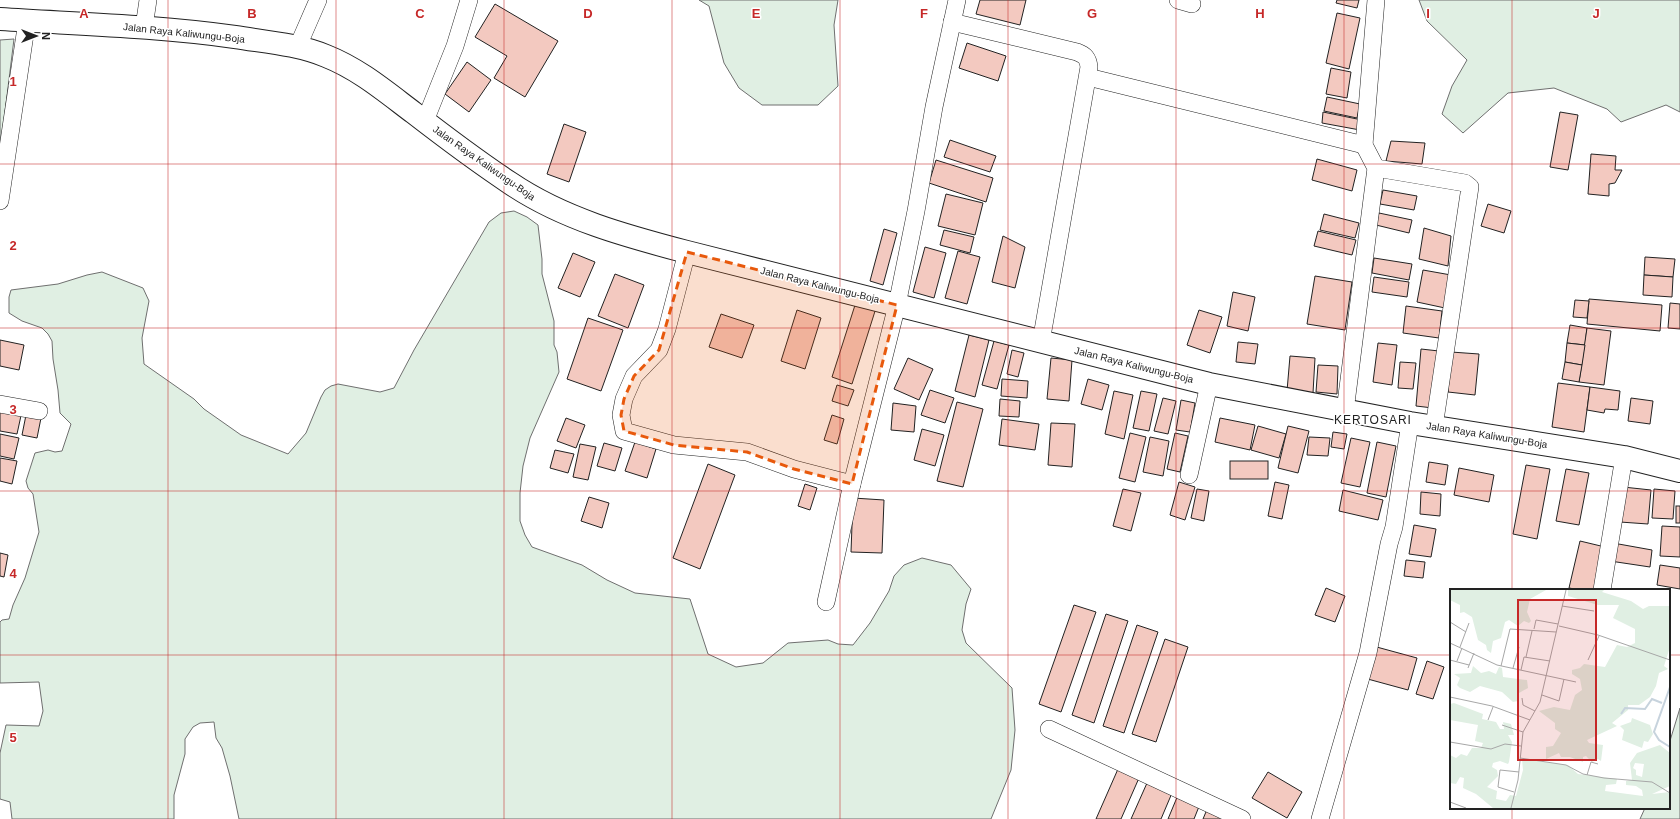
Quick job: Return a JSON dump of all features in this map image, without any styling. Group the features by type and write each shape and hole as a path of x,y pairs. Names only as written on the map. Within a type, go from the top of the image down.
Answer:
{"main road":[{"name":"Jalan Raya Kaliwungu-Boja","path":"0,19 144,27 298,46 345,65 376,84 510,183 539,202 566,214 612,230 687,252 1209,384 1410,423 1624,457 1680,471"}],"street":[{"path":"144,27 148,0"},
{"path":"298,46 318,0"},
{"path":"425,121 455,46 468,0"},
{"path":"826,602 852,484 897,305 916,211 934,107 957,0"},
{"path":"1345,411 1376,168 1364,145 1376,0"},
{"path":"0,201 27,21"},
{"path":"952,22 1082,54 1088,61 1088,77 1041,342"},
{"path":"1088,77 1364,145"},
{"path":"1376,168 1465,183 1470,187 1434,427"},
{"path":"687,252 667,329 659,350 634,376 624,399 621,415 624,431 674,445 747,452 794,470 852,484"},
{"path":"1189,475 1209,384"},
{"path":"0,404 39,411"},
{"path":"1320,819 1368,653 1389,544 1394,527 1410,423"},
{"path":"1602,589 1624,457"},
{"path":"1049,729 1242,819"}],"highlighted area":[{"path":"687,252 897,305 852,484 794,469 747,452 674,445 624,431 621,415 624,399 634,376 659,350"}],"green space":[{"path":"699,0 838,0 834,25 838,86 818,105 762,105 739,88 724,63 709,6"},
{"path":"1419,0 1680,0 1680,112 1666,105 1621,122 1607,109 1554,88 1508,93 1463,133 1442,114 1452,86 1467,60 1427,21"},
{"path":"14,39 0,152 0,40"},
{"path":"514,211 527,217 538,225 542,259 542,274 554,321 554,345 557,352 559,372 530,438 523,466 520,493 520,521 525,535 532,547 582,565 607,580 635,593 690,599 708,654 736,667 763,663 788,643 828,640 838,644 853,645 870,623 889,591 894,576 904,565 922,558 951,565 971,589 966,604 962,630 966,643 1012,688 1015,730 1011,770 991,819 239,819 230,776 222,748 216,738 214,722 200,723 193,727 185,739 185,754 174,795 174,819 12,819 10,802 0,799 0,753 6,725 39,726 43,711 39,682 0,683 0,622 2,620 9,619 13,605 25,578 39,532 33,494 28,488 26,481 35,453 48,450 55,452 62,451 71,424 60,413 52,341 42,328 22,321 9,313 9,297 11,290 58,284 102,272 143,288 149,301 142,338 144,364 194,399 204,409 241,435 288,454 306,433 321,397 325,390 331,386 338,384 380,392 394,388 414,350 489,222 501,213"},
{"path":"1680,708 1680,819 1640,819 1645,809 1670,809 1670,741"}],"building":[{"path":"980,0 1026,0 1020,25 976,14"},
{"path":"1337,0 1359,0 1357,8 1336,3"},
{"path":"495,4 558,41 525,97 494,78 507,56 475,37"},
{"path":"1337,13 1360,18 1349,69 1326,63"},
{"path":"967,43 1006,56 998,81 959,68"},
{"path":"467,62 491,80 469,112 445,94"},
{"path":"1331,68 1351,72 1347,98 1326,94"},
{"path":"1327,97 1360,104 1357,118 1324,111"},
{"path":"1323,112 1362,120 1360,130 1322,123"},
{"path":"1560,112 1578,115 1568,170 1550,167"},
{"path":"564,124 586,132 569,182 547,174"},
{"path":"950,140 996,156 990,172 944,157"},
{"path":"1391,141 1425,143 1422,164 1386,161"},
{"path":"1591,154 1616,156 1615,170 1622,170 1615,183 1609,184 1609,196 1588,194"},
{"path":"1317,159 1357,170 1352,191 1312,180"},
{"path":"936,160 993,178 986,202 929,183"},
{"path":"1383,190 1417,196 1414,210 1380,204"},
{"path":"946,194 983,203 975,235 938,226"},
{"path":"1488,204 1511,211 1504,233 1481,226"},
{"path":"1379,213 1412,220 1409,233 1376,225"},
{"path":"1324,214 1359,223 1355,238 1320,230"},
{"path":"1424,228 1451,236 1448,266 1419,259"},
{"path":"884,229 897,233 883,285 870,281"},
{"path":"944,230 974,237 970,253 940,245"},
{"path":"1318,231 1356,240 1352,255 1314,246"},
{"path":"1003,236 1025,247 1015,288 992,282"},
{"path":"925,247 946,253 934,298 913,292"},
{"path":"958,251 980,257 967,304 945,298"},
{"path":"573,253 595,262 580,297 558,288"},
{"path":"1645,257 1675,259 1673,277 1644,275"},
{"path":"1374,258 1412,264 1409,280 1372,273"},
{"path":"1423,270 1451,275 1445,308 1417,302"},
{"path":"615,274 644,285 628,328 598,316"},
{"path":"1644,275 1673,277 1672,297 1643,295"},
{"path":"1315,276 1352,282 1345,330 1307,324"},
{"path":"1374,277 1409,282 1407,297 1372,292"},
{"path":"1233,292 1255,297 1248,331 1227,326"},
{"path":"1589,299 1662,305 1660,331 1587,324"},
{"path":"1575,300 1589,301 1587,318 1573,317"},
{"path":"856,302 876,308 852,384 832,377"},
{"path":"1670,303 1680,304 1680,329 1668,328"},
{"path":"1406,306 1442,311 1439,338 1403,333"},
{"path":"797,310 821,318 805,369 781,361"},
{"path":"1199,310 1222,317 1210,353 1187,345"},
{"path":"721,314 754,325 742,358 709,347"},
{"path":"588,318 623,330 601,391 567,379"},
{"path":"1570,325 1587,328 1585,345 1567,343"},
{"path":"1587,328 1611,331 1604,385 1579,382"},
{"path":"969,335 989,340 975,397 955,391"},
{"path":"0,340 24,345 19,370 0,366"},
{"path":"994,341 1009,345 997,389 982,385"},
{"path":"1238,342 1258,344 1255,364 1236,362"},
{"path":"1378,343 1397,345 1392,385 1373,382"},
{"path":"1567,343 1585,345 1582,365 1565,362"},
{"path":"1421,349 1439,351 1433,408 1416,406"},
{"path":"1012,350 1024,353 1018,377 1007,374"},
{"path":"1451,352 1479,354 1475,395 1448,392"},
{"path":"1290,356 1315,358 1313,393 1287,391"},
{"path":"908,358 933,369 919,400 894,389"},
{"path":"1051,358 1072,360 1069,401 1047,399"},
{"path":"1400,362 1416,363 1413,389 1398,388"},
{"path":"1565,362 1582,365 1579,382 1562,379"},
{"path":"1318,365 1338,366 1337,394 1316,392"},
{"path":"1002,379 1028,381 1027,398 1001,396"},
{"path":"1088,379 1109,385 1102,410 1081,404"},
{"path":"1558,383 1590,387 1584,432 1552,427"},
{"path":"837,385 854,390 848,406 832,401"},
{"path":"1590,387 1620,391 1618,410 1605,409 1604,413 1587,410"},
{"path":"930,390 954,398 945,423 921,415"},
{"path":"1114,391 1133,395 1124,439 1105,434"},
{"path":"1141,391 1157,394 1149,431 1133,428"},
{"path":"1163,398 1176,401 1168,434 1154,431"},
{"path":"1631,398 1653,401 1650,424 1628,421"},
{"path":"1000,399 1020,401 1019,417 999,416"},
{"path":"1181,400 1195,403 1190,432 1176,430"},
{"path":"957,402 983,409 963,487 937,481"},
{"path":"893,403 916,406 914,432 891,430"},
{"path":"0,406 22,411 17,434 0,431"},
{"path":"27,410 42,413 37,438 22,435"},
{"path":"832,415 844,419 837,444 824,440"},
{"path":"566,418 585,425 576,448 557,441"},
{"path":"1220,418 1255,425 1250,450 1215,442"},
{"path":"1002,419 1039,424 1035,450 999,445"},
{"path":"1051,423 1075,424 1072,467 1048,465"},
{"path":"1258,426 1286,434 1279,458 1251,450"},
{"path":"1288,426 1309,431 1298,473 1278,468"},
{"path":"922,429 944,435 935,466 914,460"},
{"path":"1333,432 1347,434 1344,449 1331,447"},
{"path":"1130,433 1146,437 1135,482 1119,478"},
{"path":"1175,433 1188,436 1180,472 1167,469"},
{"path":"0,434 19,438 14,459 0,456"},
{"path":"1150,437 1169,441 1163,476 1143,472"},
{"path":"1309,437 1330,438 1328,456 1307,455"},
{"path":"1351,438 1370,442 1360,487 1341,483"},
{"path":"635,442 656,449 647,478 625,471"},
{"path":"1377,442 1396,446 1386,497 1367,493"},
{"path":"604,443 622,448 615,471 597,466"},
{"path":"580,444 596,447 588,480 573,477"},
{"path":"555,450 574,454 568,473 550,468"},
{"path":"0,458 17,461 12,484 0,481"},
{"path":"1230,461 1268,461 1268,479 1230,479"},
{"path":"1429,462 1448,465 1445,485 1426,482"},
{"path":"708,464 735,475 700,569 673,558"},
{"path":"1526,465 1550,469 1537,539 1513,534"},
{"path":"1459,468 1494,475 1489,502 1454,495"},
{"path":"1566,469 1589,473 1579,525 1556,521"},
{"path":"1179,482 1195,487 1185,520 1170,515"},
{"path":"1275,482 1289,485 1282,519 1268,516"},
{"path":"805,484 817,488 810,510 798,506"},
{"path":"1623,487 1651,490 1648,524 1620,522"},
{"path":"1123,489 1141,493 1131,531 1113,526"},
{"path":"1197,489 1209,491 1204,521 1191,518"},
{"path":"1654,489 1675,491 1673,519 1652,518"},
{"path":"1343,490 1383,500 1378,520 1339,511"},
{"path":"1421,492 1441,494 1440,516 1420,514"},
{"path":"589,497 609,503 602,528 581,521"},
{"path":"853,498 884,500 882,553 851,552"},
{"path":"1676,506 1680,506 1680,523 1676,523"},
{"path":"1414,525 1436,529 1431,557 1409,554"},
{"path":"1662,526 1680,527 1680,557 1660,556"},
{"path":"1580,541 1605,547 1595,589 1569,588"},
{"path":"1613,543 1652,550 1650,567 1610,561"},
{"path":"0,553 8,555 4,577 0,576"},
{"path":"1406,560 1425,562 1423,578 1404,576"},
{"path":"1660,565 1680,568 1680,589 1657,585"},
{"path":"1326,588 1345,596 1335,622 1315,615"},
{"path":"1074,605 1096,612 1061,712 1039,704"},
{"path":"1106,614 1128,621 1094,723 1072,715"},
{"path":"1137,625 1158,632 1124,733 1103,726"},
{"path":"1165,639 1188,647 1156,742 1132,734"},
{"path":"1373,646 1417,658 1408,690 1364,678"},
{"path":"1427,661 1444,667 1433,699 1416,694"},
{"path":"1118,769 1139,778 1121,819 1096,819"},
{"path":"1268,772 1302,792 1287,818 1252,798"},
{"path":"1147,783 1172,793 1161,819 1131,819"},
{"path":"1178,795 1200,804 1194,819 1168,819"},
{"path":"1208,807 1233,819 1203,819"}],"district":[{"name":"KERTOSARI","path":"1373,420"}]}
